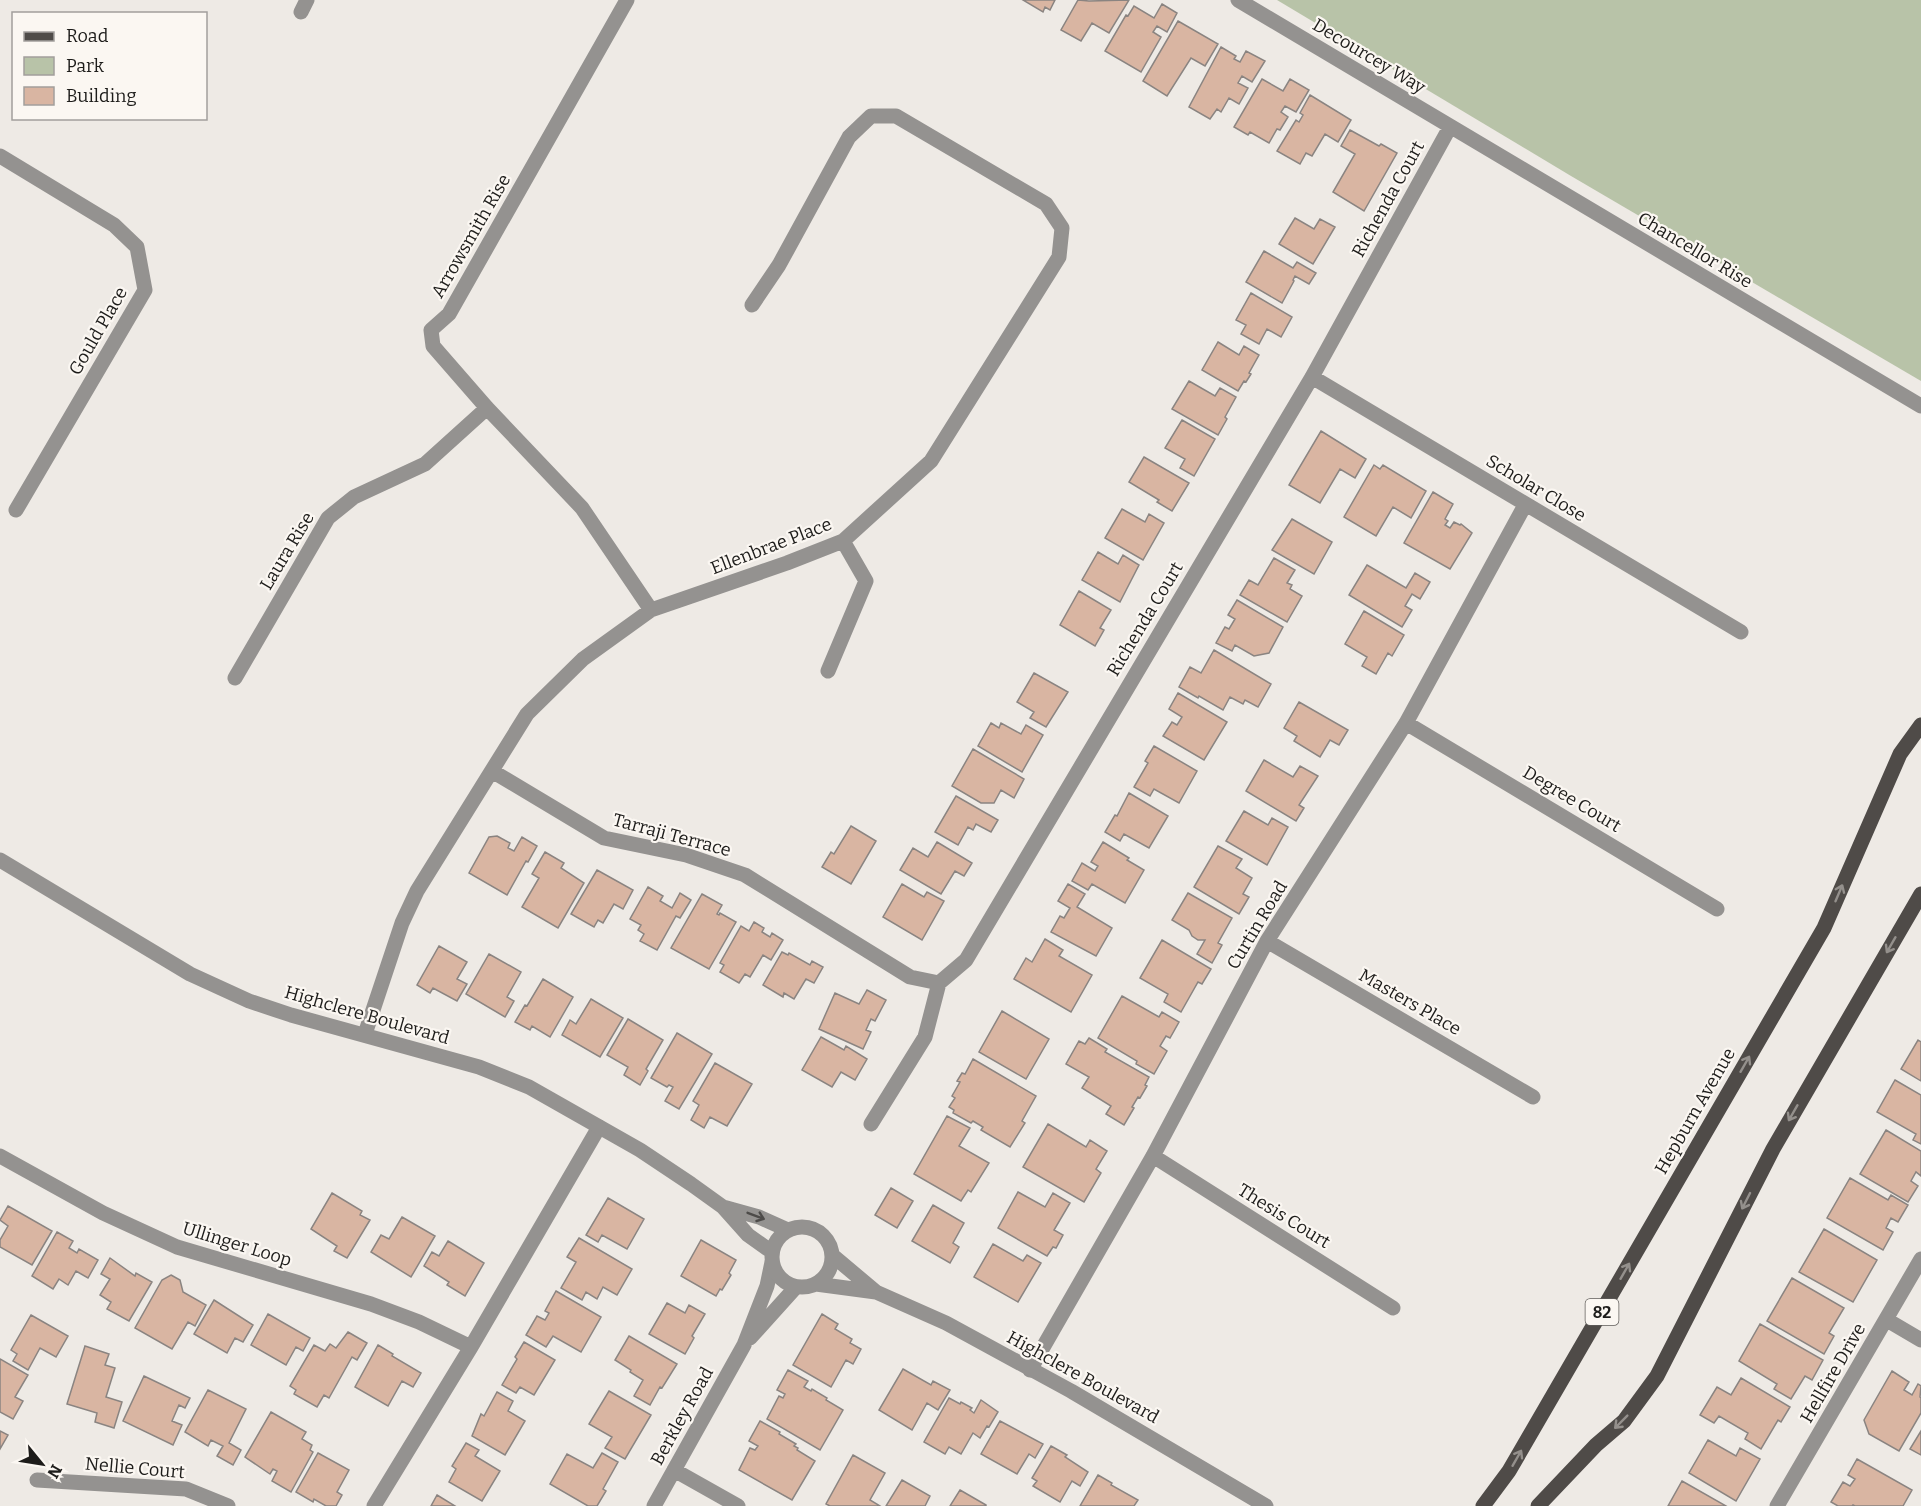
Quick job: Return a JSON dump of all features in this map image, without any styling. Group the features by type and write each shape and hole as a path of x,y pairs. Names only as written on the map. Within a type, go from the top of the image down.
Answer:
{"main road":[{"name":"Hepburn Avenue","path":"1484,1506 1509,1471 1824,928 1900,754 1921,725"},
{"path":"1538,1506 1596,1445 1624,1421 1657,1376 1773,1149 1921,894"}],"street":[{"name":"Arrowsmith Rise","path":"627,0 449,314 431,330 433,346 487,408 582,508 651,610"},
{"name":"Decourcey Way","path":"1238,0 1450,127"},
{"name":"Ellenbrae Place","path":"364,1034 402,923 417,891 527,714 584,658 651,610 843,541 931,461 1059,257 1062,228 1046,204 896,116 871,116 849,137 778,265 752,305"},
{"name":"Richenda Court","path":"939,983 966,960 1312,377 1450,127"},
{"name":"Chancellor Rise","path":"1450,127 1921,406"},
{"name":"Gould Place","path":"0,156 114,225 137,247 145,290 16,510"},
{"name":"Scholar Close","path":"1312,377 1741,632"},
{"name":"Laura Rise","path":"235,678 328,518 354,497 426,464 487,408"},
{"name":"Curtin Road","path":"1030,1370 1153,1156 1267,941 1406,723 1525,505"},
{"path":"828,671 866,581 843,541"},
{"name":"Degree Court","path":"1406,723 1717,909"},
{"name":"Tarraji Terrace","path":"492,771 604,838 686,855 745,876 910,977 939,983"},
{"name":"Highclere Boulevard","path":"0,860 190,974 220,989 291,1015 479,1067 529,1087 640,1150 723,1207 772,1257 775,1271 788,1284 796,1287 816,1284 876,1292"},
{"name":"Masters Place","path":"1267,941 1533,1097"},
{"path":"871,1124 925,1037 939,983"},
{"path":"374,1506 471,1347 599,1127"},
{"name":"Ullinger Loop","path":"0,1156 103,1213 177,1247 371,1304 419,1322 471,1347"},
{"name":"Thesis Court","path":"1153,1156 1393,1308"},
{"name":"Highclere Boulevard","path":"723,1207 759,1217 788,1230 798,1227 817,1230 825,1237 832,1255 876,1292 946,1323 1107,1412 1266,1506"},
{"path":"772,1257 775,1243 788,1230"},
{"path":"816,1284 828,1272 832,1255"},
{"name":"Berkley Road","path":"654,1506 744,1345 766,1286 772,1257"},
{"name":"Hellfire Drive","path":"1777,1506 1921,1259"},
{"name":"Berkley Road","path":"744,1345 796,1287"},
{"path":"1887,1320 1921,1340"},
{"path":"675,1470 738,1506"},
{"name":"Nellie Court","path":"37,1480 186,1489 228,1506"}],"green space":[{"path":"1277,0 1921,0 1921,381 1571,176"}],"building":[{"path":"1023,0 1055,0 1050,10 1045,7 1043,12"},
{"path":"1078,0 1129,0 1109,33 1092,23 1081,41 1061,30"},
{"path":"1162,4 1177,13 1167,32 1157,26 1153,32 1161,37 1141,72 1105,51 1126,15 1128,16 1134,6 1154,18"},
{"path":"1178,21 1218,44 1205,66 1191,58 1167,96 1143,81"},
{"path":"1221,47 1236,56 1234,59 1240,62 1246,51 1265,61 1252,82 1242,76 1238,83 1248,88 1239,104 1229,98 1221,112 1217,109 1210,119 1189,107"},
{"path":"1262,79 1283,91 1290,79 1309,90 1296,112 1285,106 1281,112 1288,117 1280,130 1277,129 1269,143 1250,132 1248,135 1234,127"},
{"path":"1310,95 1351,120 1338,142 1325,134 1312,156 1306,153 1300,164 1277,151 1296,120 1299,122 1303,115 1300,113"},
{"path":"1350,130 1397,153 1364,211 1333,192 1355,154 1341,146"},
{"path":"1295,218 1314,229 1320,219 1335,227 1313,264 1279,244"},
{"path":"1264,251 1293,268 1297,262 1316,273 1309,284 1295,276 1282,303 1246,282"},
{"path":"1251,293 1292,317 1281,337 1267,329 1259,344 1241,334 1246,325 1236,320"},
{"path":"1218,342 1239,355 1244,346 1259,355 1249,373 1251,374 1238,391 1202,370"},
{"path":"1189,381 1215,396 1220,388 1236,397 1218,435 1172,409"},
{"path":"1182,420 1215,439 1194,476 1180,468 1185,459 1165,448"},
{"path":"1321,431 1366,459 1355,478 1340,469 1320,503 1289,485"},
{"path":"1144,457 1189,483 1172,511 1157,502 1159,500 1129,482"},
{"path":"1374,465 1380,469 1383,465 1426,491 1411,518 1393,507 1376,536 1344,517"},
{"path":"1433,492 1453,504 1445,519 1448,521 1445,525 1450,528 1454,522 1461,524 1472,533 1450,569 1404,543"},
{"path":"1122,509 1145,522 1149,514 1164,523 1143,560 1105,538"},
{"path":"1292,519 1332,542 1314,574 1272,550"},
{"path":"1098,552 1118,564 1123,555 1139,565 1120,602 1082,580"},
{"path":"1274,558 1295,570 1287,583 1292,585 1290,589 1302,596 1287,622 1240,595 1249,580 1258,585"},
{"path":"1367,565 1406,588 1415,573 1430,582 1420,599 1412,594 1405,606 1412,610 1402,627 1349,595"},
{"path":"1079,591 1111,610 1100,628 1104,630 1095,646 1060,625"},
{"path":"1237,600 1283,627 1269,653 1254,656 1235,645 1232,651 1216,643 1225,627 1229,629 1235,619 1228,615"},
{"path":"1364,611 1404,635 1392,656 1388,653 1376,674 1362,666 1367,657 1345,644"},
{"path":"1214,650 1271,684 1258,707 1245,700 1243,704 1230,697 1223,710 1179,687 1190,667 1201,673"},
{"path":"1034,673 1068,692 1046,727 1030,718 1034,712 1017,702"},
{"path":"1178,693 1227,722 1204,760 1163,736 1172,722 1177,725 1182,717 1169,709"},
{"path":"1299,702 1348,730 1339,745 1330,740 1320,757 1294,741 1297,736 1284,728"},
{"path":"991,723 999,728 1001,723 1021,734 1026,725 1043,735 1022,772 978,746"},
{"path":"1154,746 1197,771 1179,803 1154,789 1150,796 1134,787 1148,763 1145,761"},
{"path":"973,749 1024,779 1014,798 1001,790 994,803 981,803 952,786"},
{"path":"1264,760 1293,777 1300,766 1318,776 1299,805 1304,808 1296,821 1246,791"},
{"path":"1129,793 1168,816 1149,848 1124,834 1120,841 1105,832 1115,815 1117,816"},
{"path":"956,796 998,820 991,832 976,824 973,830 968,827 958,845 935,832"},
{"path":"1244,811 1268,825 1272,818 1288,827 1267,865 1226,841"},
{"path":"851,826 876,841 851,884 822,867 831,852 834,854"},
{"path":"497,836 510,843 508,848 514,851 522,837 537,846 507,895 469,873 489,837"},
{"path":"937,842 972,863 964,876 955,871 941,894 900,870 913,848 928,857"},
{"path":"1103,842 1144,870 1125,903 1092,884 1088,890 1072,881 1082,863 1095,871 1098,866 1091,862"},
{"path":"1218,846 1242,859 1236,868 1252,878 1243,894 1249,897 1239,914 1194,887"},
{"path":"545,852 564,863 561,868 584,883 558,928 522,907 539,878 532,874"},
{"path":"597,870 633,890 623,909 614,904 603,923 598,920 594,927 571,914"},
{"path":"902,884 924,897 927,892 944,901 922,940 883,917"},
{"path":"1068,884 1085,894 1077,907 1112,928 1096,956 1051,932 1060,916 1064,918 1070,908 1058,901"},
{"path":"648,887 663,896 660,901 672,908 680,893 691,900 680,918 676,916 657,950 640,941 644,934 638,930 641,925 630,919"},
{"path":"1188,893 1232,918 1218,943 1222,945 1212,963 1197,954 1205,940 1198,940 1189,930 1172,920"},
{"path":"702,894 722,905 717,914 720,913 736,922 709,969 671,948"},
{"path":"754,922 764,928 762,932 770,937 772,933 783,940 771,960 763,955 750,977 745,974 739,983 720,972 724,965 720,963 741,926 749,931"},
{"path":"1045,939 1063,950 1059,956 1092,975 1071,1012 1014,979 1026,958 1032,962"},
{"path":"1162,940 1211,969 1202,984 1198,982 1181,1012 1164,1002 1168,994 1140,978"},
{"path":"439,946 467,962 457,979 467,984 457,1001 433,988 430,993 417,985"},
{"path":"782,952 788,955 789,953 810,965 812,961 823,967 814,983 806,979 794,999 784,993 783,997 763,985"},
{"path":"489,954 521,972 507,997 514,1001 505,1017 466,994"},
{"path":"543,979 573,997 550,1037 532,1026 530,1030 515,1022"},
{"path":"867,990 886,1000 875,1021 871,1019 866,1030 871,1032 863,1049 819,1029 835,993 859,1004"},
{"path":"1122,996 1159,1017 1162,1012 1179,1022 1170,1038 1166,1036 1160,1046 1167,1051 1154,1074 1098,1038"},
{"path":"591,999 623,1018 600,1057 562,1035 570,1020 576,1024"},
{"path":"1002,1011 1049,1039 1026,1079 979,1052"},
{"path":"628,1019 663,1040 646,1069 648,1071 640,1085 624,1075 628,1067 607,1055"},
{"path":"677,1033 712,1054 679,1109 665,1101 673,1087 669,1085 667,1087 651,1078"},
{"path":"821,1037 844,1050 846,1046 867,1059 855,1080 841,1072 832,1087 802,1070"},
{"path":"1089,1038 1107,1049 1105,1052 1149,1077 1145,1085 1147,1086 1132,1107 1134,1108 1124,1125 1106,1114 1111,1106 1082,1088 1089,1077 1066,1064 1079,1041 1085,1044"},
{"path":"1918,1040 1921,1042 1921,1081 1901,1069"},
{"path":"973,1059 1036,1096 1022,1121 1025,1123 1010,1147 981,1130 983,1127 973,1121 971,1123 953,1113 954,1110 949,1107 955,1098 952,1096 960,1082 957,1081 962,1073 965,1074"},
{"path":"715,1063 752,1084 727,1126 710,1117 704,1128 691,1120 699,1105 693,1101"},
{"path":"1895,1080 1921,1095 1921,1144 1913,1140 1916,1134 1877,1112"},
{"path":"947,1116 970,1128 959,1146 989,1163 971,1192 968,1190 961,1201 914,1174"},
{"path":"1048,1124 1086,1147 1090,1140 1107,1151 1096,1169 1101,1173 1084,1202 1023,1167"},
{"path":"1886,1130 1921,1151 1921,1176 1916,1172 1911,1181 1918,1186 1908,1202 1860,1174"},
{"path":"1850,1178 1888,1200 1891,1195 1908,1205 1898,1222 1891,1218 1886,1228 1893,1232 1883,1250 1827,1218"},
{"path":"891,1188 913,1201 897,1228 875,1215"},
{"path":"1018,1192 1045,1207 1053,1193 1070,1203 1054,1230 1063,1235 1056,1248 1053,1247 1047,1256 998,1228"},
{"path":"332,1193 362,1211 360,1215 370,1220 347,1258 334,1251 337,1246 311,1229"},
{"path":"608,1198 644,1219 627,1249 602,1235 598,1242 586,1235"},
{"path":"933,1205 964,1223 953,1243 959,1247 950,1263 912,1241"},
{"path":"8,1206 52,1231 32,1265 0,1247 0,1240 8,1226 0,1220"},
{"path":"402,1217 435,1236 411,1277 371,1252 381,1235 389,1239"},
{"path":"1824,1229 1877,1260 1853,1302 1799,1272"},
{"path":"57,1232 73,1241 69,1248 77,1253 79,1249 98,1260 88,1278 76,1271 68,1285 59,1279 53,1289 32,1276"},
{"path":"579,1238 632,1269 617,1295 603,1287 597,1299 586,1292 582,1300 561,1288 576,1262 567,1257"},
{"path":"701,1240 736,1260 729,1273 731,1275 716,1296 681,1276"},
{"path":"448,1241 484,1263 465,1296 447,1285 449,1282 424,1266 432,1252 439,1256"},
{"path":"993,1244 1023,1261 1027,1255 1041,1263 1018,1302 974,1277"},
{"path":"110,1258 135,1276 136,1273 152,1282 129,1321 107,1309 111,1302 100,1295 110,1279 101,1274"},
{"path":"171,1275 180,1280 183,1292 206,1305 195,1326 188,1322 172,1349 135,1328 162,1280"},
{"path":"1792,1278 1844,1308 1829,1333 1834,1336 1824,1354 1767,1321"},
{"path":"556,1291 601,1317 581,1352 553,1336 546,1347 526,1335 537,1316 545,1320 549,1313 545,1311"},
{"path":"214,1300 253,1325 243,1342 235,1338 227,1353 194,1334"},
{"path":"667,1303 685,1313 689,1305 705,1314 685,1354 649,1334"},
{"path":"268,1314 310,1338 303,1351 296,1347 286,1365 251,1345"},
{"path":"822,1314 838,1324 835,1329 852,1339 850,1343 861,1349 853,1364 846,1360 831,1387 793,1365"},
{"path":"31,1315 68,1336 56,1357 40,1348 28,1370 13,1361 17,1354 11,1350"},
{"path":"1760,1324 1823,1360 1812,1380 1805,1376 1791,1399 1774,1389 1777,1384 1739,1361"},
{"path":"348,1332 367,1343 357,1360 352,1357 329,1398 324,1395 317,1407 294,1394 296,1390 290,1386 314,1345 325,1351 330,1344 336,1348"},
{"path":"629,1336 677,1364 650,1405 634,1396 643,1380 615,1360"},
{"path":"524,1342 555,1360 534,1395 520,1387 516,1393 502,1385"},
{"path":"378,1345 421,1373 413,1387 402,1381 388,1406 355,1387"},
{"path":"85,1346 109,1354 105,1365 115,1368 106,1397 122,1402 114,1428 95,1422 97,1413 67,1404"},
{"path":"0,1359 28,1375 15,1397 23,1401 13,1419 0,1412"},
{"path":"903,1369 931,1385 933,1381 950,1390 938,1410 927,1403 912,1430 879,1410"},
{"path":"788,1370 808,1381 804,1387 811,1391 812,1389 843,1410 820,1450 767,1419 779,1396 783,1398 785,1394 777,1390"},
{"path":"1892,1371 1909,1382 1904,1390 1912,1395 1918,1384 1921,1386 1921,1413 1899,1451 1869,1434 1864,1420"},
{"path":"144,1376 190,1398 185,1408 179,1405 172,1421 182,1425 173,1445 123,1421"},
{"path":"1741,1378 1790,1407 1781,1422 1778,1420 1761,1449 1745,1439 1748,1433 1719,1416 1714,1423 1700,1415 1717,1387 1731,1395"},
{"path":"208,1390 246,1409 229,1443 241,1450 233,1465 217,1456 223,1446 211,1440 208,1446 185,1432"},
{"path":"609,1391 651,1415 625,1459 605,1448 612,1437 589,1424"},
{"path":"497,1392 513,1401 508,1411 525,1421 505,1455 472,1436 481,1414 484,1416"},
{"path":"949,1398 972,1408 970,1410 974,1413 981,1400 998,1412 980,1438 973,1433 961,1454 949,1447 945,1454 924,1442"},
{"path":"271,1412 306,1432 302,1439 312,1445 310,1450 313,1452 291,1492 272,1481 277,1471 273,1469 270,1474 245,1457"},
{"path":"760,1421 780,1432 779,1434 796,1444 794,1446 798,1448 797,1450 815,1461 792,1500 739,1470 750,1448 755,1450 758,1446 749,1441"},
{"path":"1000,1421 1043,1444 1035,1458 1029,1454 1017,1474 981,1454"},
{"path":"0,1431 8,1435 0,1449"},
{"path":"1921,1431 1921,1455 1910,1449"},
{"path":"1708,1440 1736,1456 1740,1448 1760,1459 1736,1501 1689,1473"},
{"path":"466,1443 479,1450 475,1456 500,1471 482,1501 449,1482 456,1469 452,1466"},
{"path":"1051,1446 1067,1455 1065,1457 1088,1472 1080,1486 1072,1481 1060,1502 1033,1486 1037,1481 1032,1478"},
{"path":"318,1453 349,1470 337,1492 342,1495 336,1506 326,1506 314,1499 313,1502 296,1492"},
{"path":"602,1453 618,1462 603,1489 606,1491 597,1506 588,1506 550,1484 567,1454 593,1468"},
{"path":"853,1455 885,1473 870,1500 880,1506 830,1506 826,1504"},
{"path":"1857,1459 1912,1490 1903,1506 1838,1506 1831,1502 1843,1482 1850,1486 1855,1479 1848,1475"},
{"path":"1098,1475 1138,1500 1134,1506 1080,1506"},
{"path":"902,1480 930,1496 925,1506 886,1506"},
{"path":"1682,1481 1726,1506 1668,1506"},
{"path":"960,1490 986,1505 986,1506 950,1506"},
{"path":"437,1495 455,1506 431,1506"}]}
